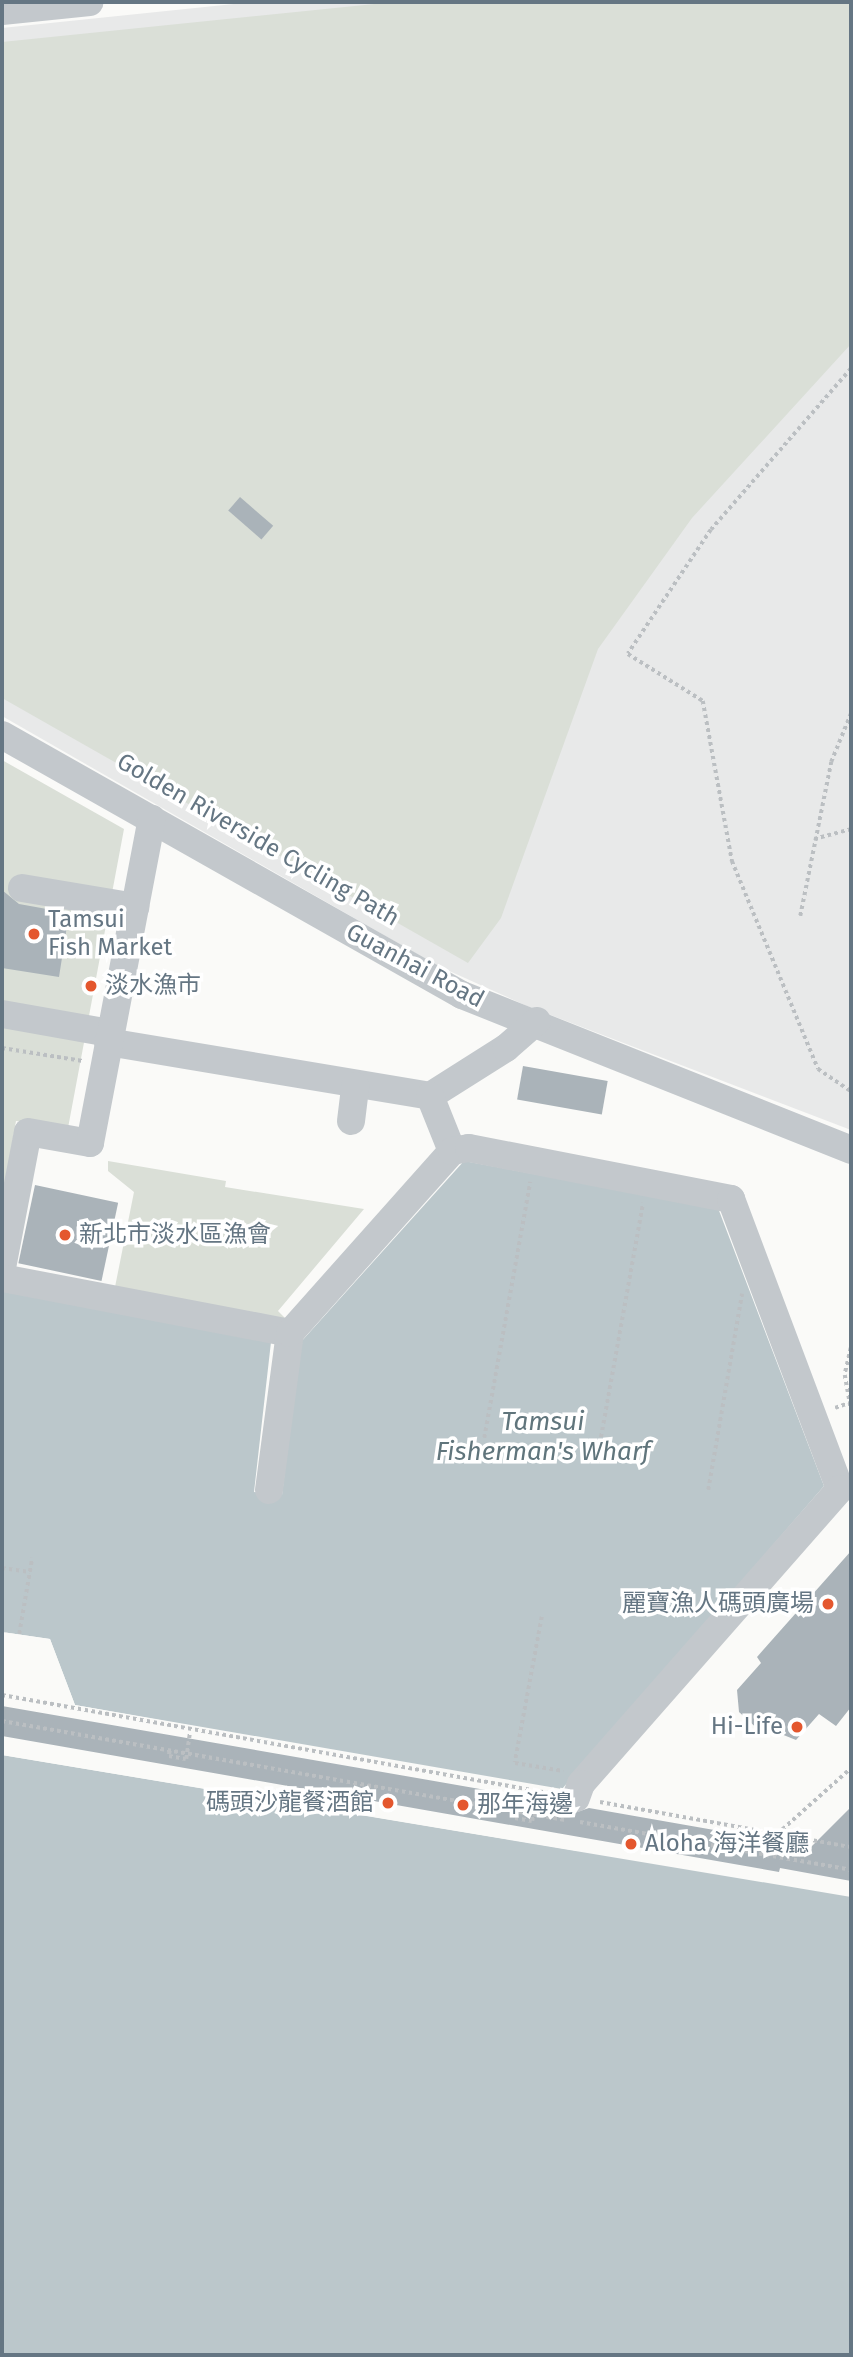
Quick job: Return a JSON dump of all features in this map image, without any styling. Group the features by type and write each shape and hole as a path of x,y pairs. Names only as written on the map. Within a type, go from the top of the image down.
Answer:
{"street":[{"path":"2,11 90,2"},
{"name":"Guanhai Road","path":"2,735 462,995 537,1021 851,1150"},
{"path":"2,1268 28,1132 90,1143 152,819"},
{"path":"22,888 135,907"},
{"path":"2,1014 108,1047 430,1096 506,1048 537,1021"},
{"path":"351,1121 355,1086"},
{"path":"430,1096 461,1149 731,1199 840,1489 581,1784 576,1786"},
{"path":"269,1490 290,1333 461,1149"},
{"path":"2,1278 290,1333"}],"path":[{"path":"851,369 711,530 628,654 703,701 732,861 818,1069 851,1091"},
{"path":"800,916 831,762 851,713"},
{"path":"814,839 851,829"},
{"path":"2,1048 108,1047"},
{"path":"484,1438 532,1173"},
{"path":"597,1458 644,1194"},
{"path":"708,1490 742,1291"},
{"path":"851,1348 845,1375 851,1408"},
{"path":"19,1634 32,1559"},
{"path":"2,1567 30,1572"},
{"path":"542,1617 515,1763 576,1786"},
{"path":"2,1695 191,1731 576,1786 777,1834 851,1847"},
{"path":"2,1721 851,1870"},
{"path":"170,1751 169,1756 186,1759 191,1731"},
{"path":"777,1834 851,1768"},
{"path":"516,1811 515,1818 532,1821 537,1791"}],"shaded area":[{"path":"253,2 851,2 851,1130 527,1006 436,965 2,716 2,28"},
{"path":"394,2 851,2 851,344 692,518 598,649 501,918 468,963 2,698 2,42"},
{"path":"2,760 124,829 68,1128 16,1121 2,1203"},
{"path":"108,1161 226,1181 225,1187 364,1209 278,1311 289,1322 115,1287 134,1192 108,1171"}],"water":[{"name":"Tamsui Fisherman's Wharf","path":"464,1161 718,1208 824,1486 562,1789 75,1705 50,1639 2,1632 2,1289 271,1342 254,1492 282,1495 300,1343"},
{"path":"2,1755 851,1897 851,2355 2,2355"}],"pier":[{"path":"2,1632 50,1639 75,1705 563,1792 74,1708 47,1642"},
{"path":"2,1752 577,1847 578,1851 2,1755"}],"building":[{"path":"240,497 273,526 261,539 228,511"},
{"name":"Tamsui Fish Market","path":"2,890 19,904 69,913 59,977 2,968"},
{"path":"523,1066 608,1081 602,1114 517,1099"},
{"name":"新北市淡水區漁會","path":"35,1185 118,1203 102,1281 18,1263"},
{"name":"麗寶漁人碼頭廣場","path":"851,1551 851,1707 836,1726 819,1714 796,1740 766,1728 761,1732 739,1712 737,1690 761,1663 757,1657"},
{"path":"2,1706 561,1803 571,1814 589,1808 811,1847 851,1807 851,1881 780,1868 779,1872 2,1736"}],"place":[{"name":"Tamsui Fish Market","path":"34,934"},
{"name":"淡水漁市","path":"91,986"},
{"name":"新北市淡水區漁會","path":"65,1235"},
{"name":"麗寶漁人碼頭廣場","path":"828,1604"},
{"name":"Hi-Life","path":"797,1727"},
{"name":"碼頭沙龍餐酒館","path":"388,1803"},
{"name":"那年海邊","path":"463,1805"},
{"name":"Aloha 海洋餐廳","path":"631,1844"}]}
